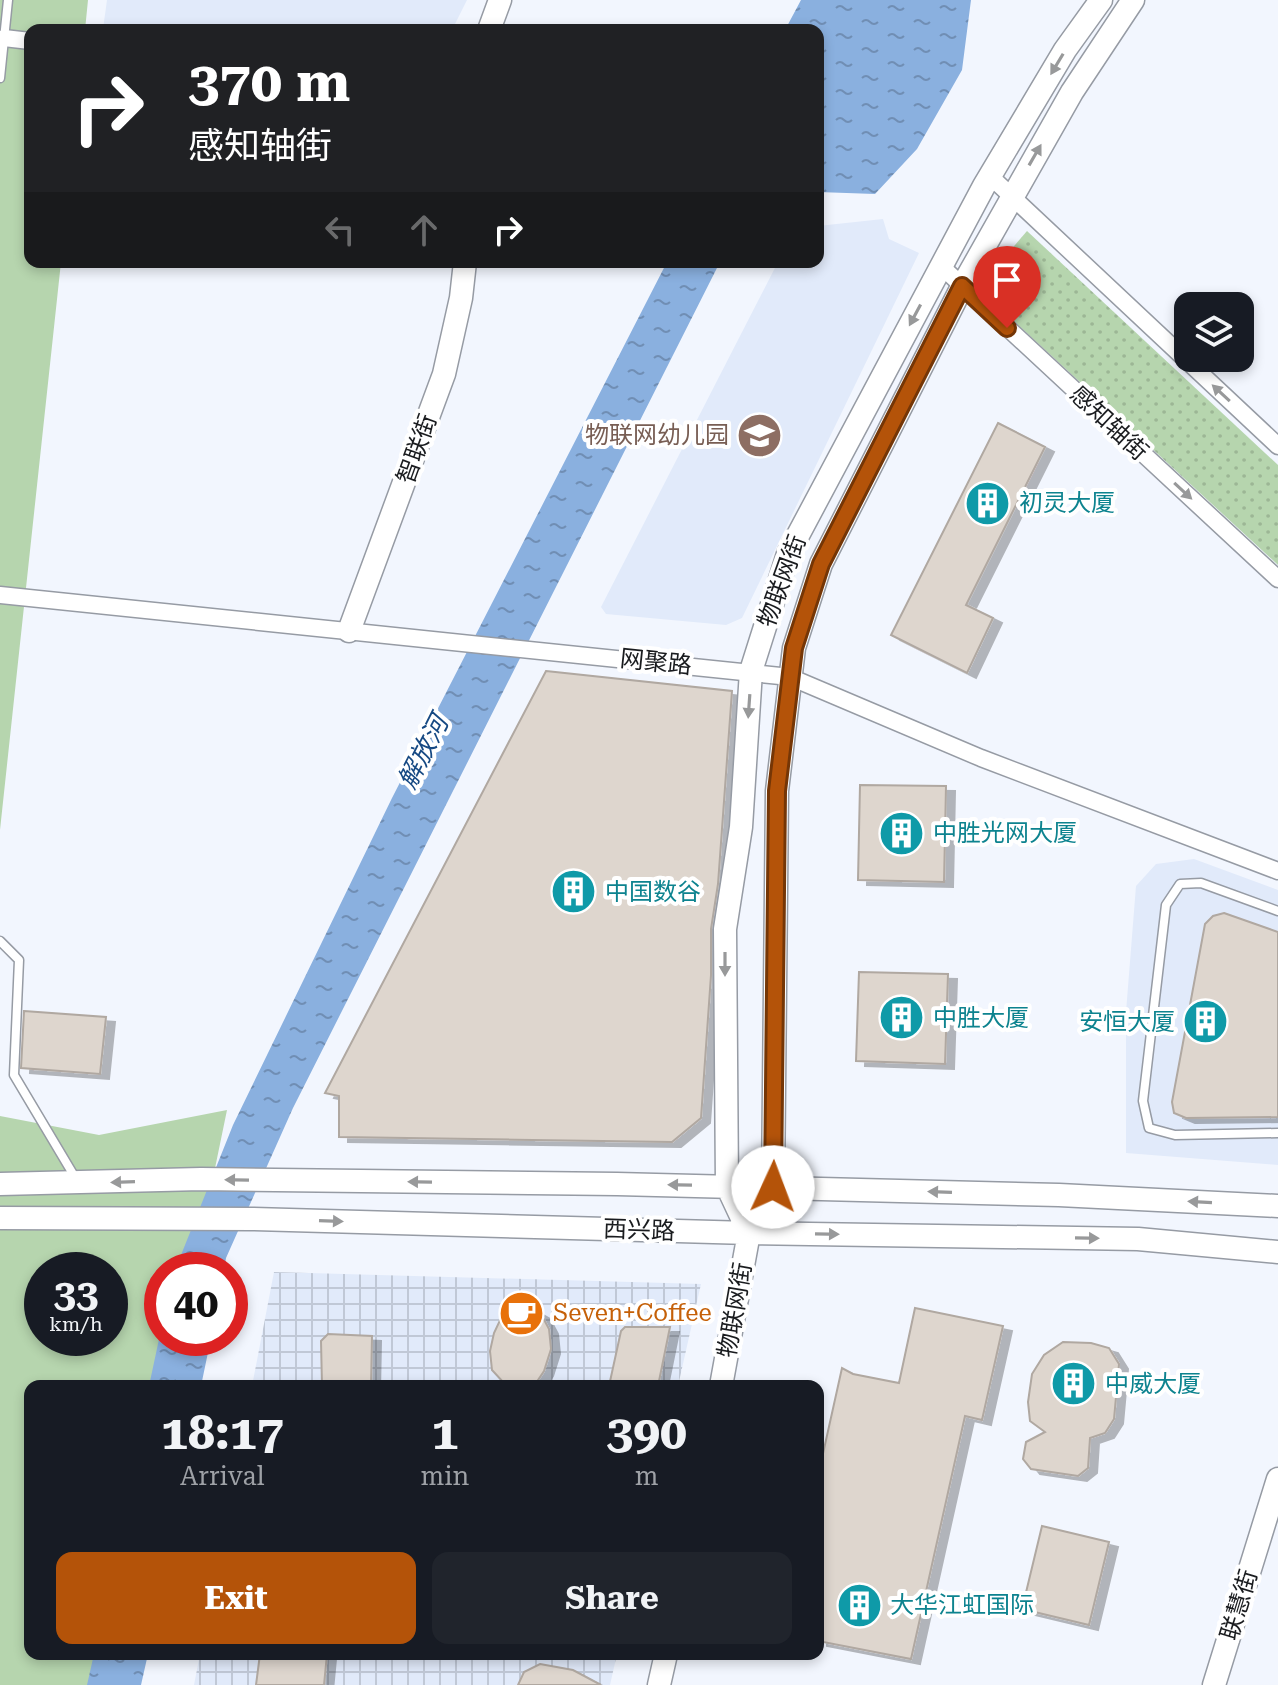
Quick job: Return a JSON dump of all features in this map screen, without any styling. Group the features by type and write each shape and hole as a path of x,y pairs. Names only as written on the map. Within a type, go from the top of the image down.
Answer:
{"street":[{"path":"491,24 500,0"},
{"name":"物联网街","path":"749,1233 727,1186 725,929 741,827 751,671 788,554 990,176 1065,50 1101,0"},
{"name":"物联网街","path":"722,1380 749,1233 773,1187 777,791 794,648 821,564 962,286 1072,92 1133,0"},
{"path":"4,38 24,40"},
{"path":"990,176 1278,446"},
{"name":"感知轴街","path":"941,266 1278,579"},
{"name":"智联街","path":"349,631 444,374 455,334 464,268"},
{"name":"网聚路","path":"0,595 790,677 981,758 1278,871"},
{"name":"西兴路","path":"0,1184 201,1179 727,1186 1059,1195 1278,1206"},
{"name":"西兴路","path":"0,1218 253,1219 749,1233 1138,1239 1278,1252"},
{"name":"联慧街","path":"1214,1685 1278,1479"},
{"path":"659,1685 665,1660"}],"lane":[{"path":"0,78 8,0"},
{"path":"1278,911 1201,883 1180,884 1166,905 1143,1101 1149,1128 1175,1135 1278,1133"},
{"path":"0,941 19,960 14,1075 78,1183"}],"shaded area":[{"path":"107,0 467,0 455,24 104,24"},
{"name":"物联网幼儿园","path":"883,219 889,239 919,253 742,618 726,625 606,614 601,607 775,268 824,268 824,225"},
{"path":"1194,859 1278,890 1278,1165 1126,1153 1126,1012 1136,886 1156,864"},
{"path":"274,1272 701,1284 679,1380 253,1380"},
{"path":"199,1660 616,1660 610,1685 194,1685"}],"green space":[{"path":"0,0 88,0 86,24 24,24 24,268 60,268 0,830"},
{"path":"1027,231 1174,368 1174,372 1178,372 1278,465 1278,565 978,288"},
{"path":"227,1110 198,1252 144,1252 144,1356 165,1356 168,1380 24,1380 24,1660 112,1660 107,1685 0,1685 0,1116 99,1135"}],"water":[{"path":"801,0 971,0 962,70 917,149 875,194 824,192 824,24 788,24"},
{"name":"解放河","path":"664,268 717,268 293,1108 229,1252 182,1252 233,1125 392,798"},
{"path":"155,1356 207,1356 202,1380 150,1380"},
{"path":"93,1660 147,1660 141,1685 87,1685"}],"building":[{"path":"998,423 1045,447 966,605 993,618 967,673 891,635"},
{"name":"中国数谷","path":"546,671 732,691 718,884 711,929 711,975 701,1118 672,1142 339,1137 339,1096 325,1093"},
{"name":"中胜光网大厦","path":"860,785 946,786 944,882 858,880"},
{"name":"安恒大厦","path":"1224,913 1278,932 1278,1117 1186,1118 1174,1113 1172,1102 1205,924 1213,916"},
{"name":"中胜大厦","path":"859,972 948,974 945,1064 856,1061"},
{"path":"24,1011 106,1017 100,1074 21,1068"},
{"path":"526,1305 541,1314 549,1329 551,1349 538,1380 501,1380 492,1370 490,1351 494,1333 502,1316 512,1307"},
{"path":"915,1308 1003,1326 982,1420 965,1416 911,1659 824,1642 824,1449 842,1368 853,1374 899,1383"},
{"path":"625,1327 670,1327 659,1380 610,1380 621,1331"},
{"path":"328,1334 372,1336 371,1380 322,1380 321,1341"},
{"name":"中威大厦","path":"1063,1342 1091,1343 1109,1348 1119,1364 1114,1419 1105,1433 1090,1438 1088,1468 1078,1476 1031,1469 1023,1459 1026,1442 1045,1432 1030,1421 1028,1402 1032,1374 1044,1355"},
{"path":"1042,1526 1109,1542 1089,1625 1022,1609"},
{"path":"259,1660 326,1660 324,1685 256,1685"},
{"path":"540,1664 573,1670 601,1685 518,1685 524,1672"}],"place":[{"name":"物联网幼儿园","path":"760,435"},
{"name":"初灵大厦","path":"988,503"},
{"name":"中胜光网大厦","path":"902,833"},
{"name":"中国数谷","path":"574,892"},
{"name":"中胜大厦","path":"902,1018"},
{"name":"安恒大厦","path":"1206,1022"},
{"name":"Seven+Coffee","path":"522,1313"},
{"name":"中威大厦","path":"1074,1384"},
{"name":"大华江虹国际","path":"859,1605"}],"route":[{"path":"773,1187 777,791 794,648 821,564 962,286 1007,328"}]}
